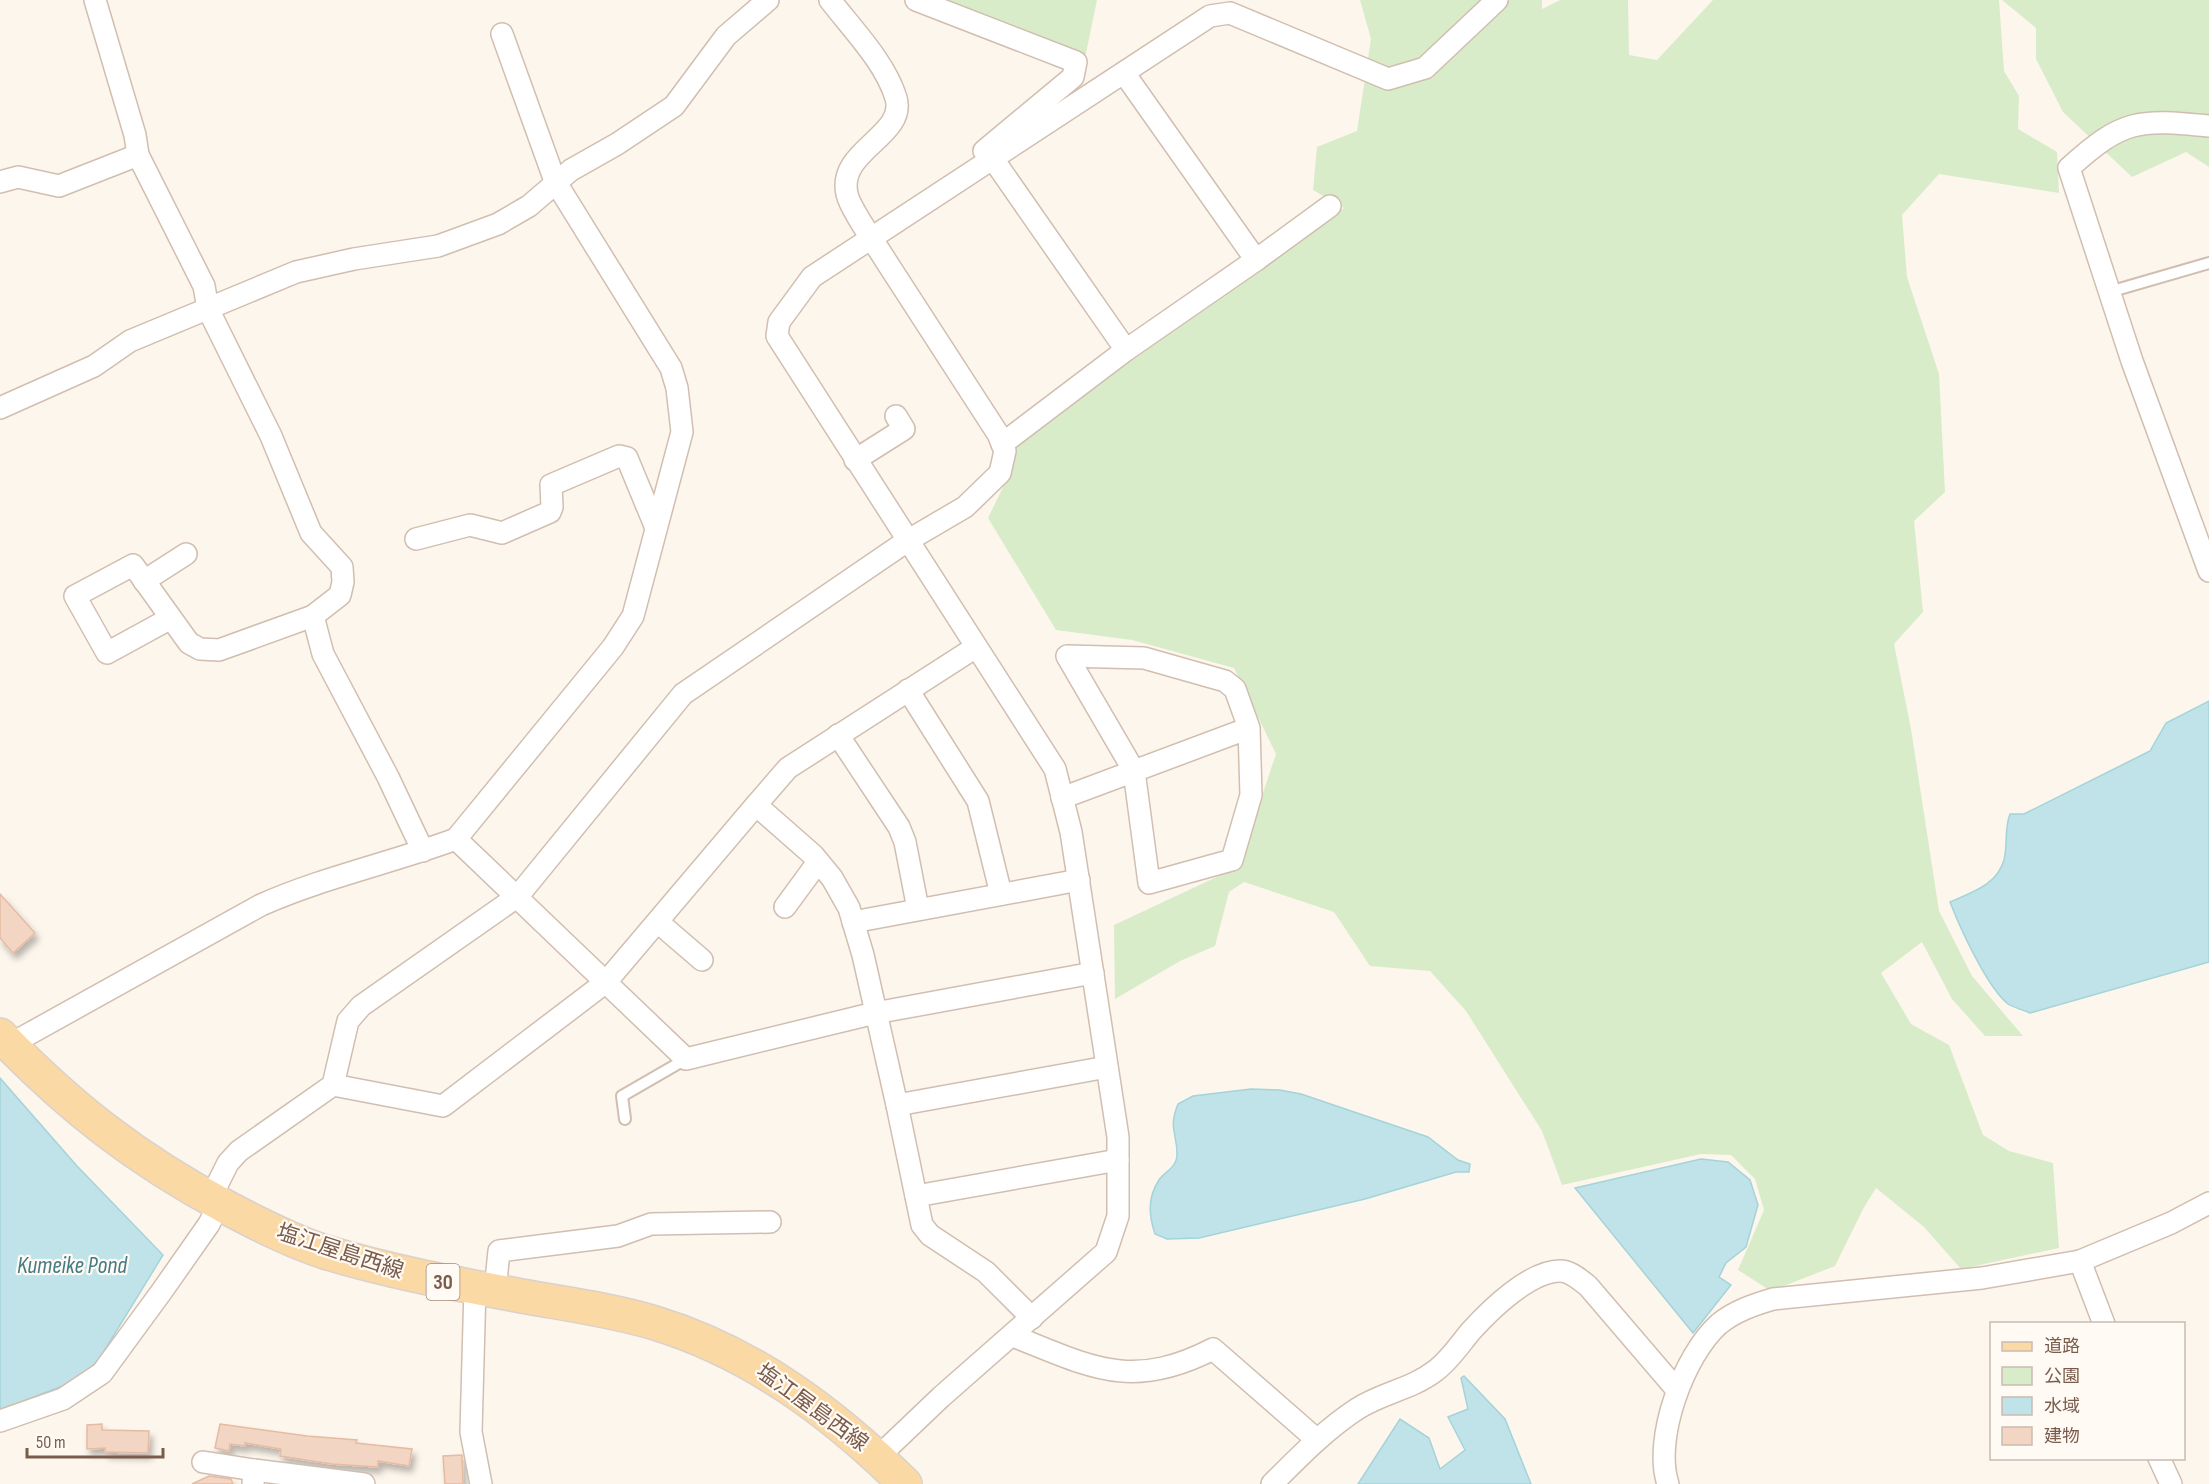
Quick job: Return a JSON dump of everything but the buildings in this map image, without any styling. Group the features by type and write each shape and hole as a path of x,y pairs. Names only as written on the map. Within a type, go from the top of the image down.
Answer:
{"main road":[{"name":"塩江屋島西線","path":"5,1040 36,1072 108,1135 214,1201 288,1238 323,1251 417,1277 633,1317 681,1332 722,1349 780,1380 822,1410 878,1457 905,1484"}],"street":[{"path":"95,0 135,135 138,154 204,286 208,309 271,436 311,533 342,567 343,582 340,595 313,616 219,650 200,649 189,643 133,565 75,596 107,652 171,618"},
{"path":"0,408 94,366 130,341 296,272 354,259 438,246 498,224 529,206 555,181 674,106 726,36 768,0"},
{"path":"0,1421 63,1399 102,1373 196,1243 228,1163 239,1150 333,1086 348,1021 361,1006 518,896 683,694 907,541 965,507 1000,473 1005,451 1002,444 846,194 849,167 893,123 897,101 889,80 830,0"},
{"path":"906,216 1073,77 1076,62 916,0"},
{"path":"878,1457 941,1397 1106,1252 1118,1216 1118,1137 1071,832 1055,770 777,336 779,322 812,277 1210,16 1230,13 1388,79 1425,68 1497,0"},
{"path":"5,1040 261,905 300,888 423,851 456,838 613,647 633,616 682,432 678,388 671,368 555,181 502,34"},
{"path":"1124,73 1256,260"},
{"path":"2209,126 2160,121 2125,127 2101,139 2069,168 2109,292 2209,571"},
{"path":"0,182 18,177 34,178 59,186 138,154"},
{"path":"993,159 1126,351"},
{"path":"1002,444 1126,351 1330,206"},
{"path":"855,460 904,429 896,417"},
{"path":"416,539 470,525 502,533 550,512 552,507 551,485 620,456 627,458 656,528"},
{"path":"144,581 186,554"},
{"path":"313,616 323,654 388,777 423,851"},
{"path":"333,1086 443,1106 606,982 788,768 976,647"},
{"path":"1067,656 1144,658 1225,681 1235,689 1250,728 1251,795 1232,860 1149,883 1134,771 1067,656"},
{"path":"908,690 978,801 1000,894"},
{"path":"1062,798 1250,728"},
{"path":"838,735 899,827 905,842 918,909"},
{"path":"756,805 818,862 832,878 849,908 897,1105 922,1225 930,1235 994,1279 1032,1318"},
{"path":"456,838 686,1059 875,1013 1093,973"},
{"path":"785,907 818,862"},
{"path":"853,921 1079,880"},
{"path":"658,923 702,960"},
{"path":"897,1105 1107,1067"},
{"path":"916,1196 1118,1160"},
{"path":"1668,1484 1666,1429 1677,1390 1701,1346 1719,1324 1743,1308 1773,1299 1982,1278 2080,1261 2171,1223 2209,1203"},
{"path":"481,1484 471,1432 485,1289 499,1251 618,1236 651,1224 770,1222"},
{"path":"2080,1261 2104,1322"},
{"path":"1272,1484 1316,1439 1358,1408 1423,1380 1438,1369 1473,1329 1522,1285 1545,1274 1561,1271 1573,1274 1588,1286 1677,1390"},
{"path":"1013,1336 1109,1371 1144,1372 1166,1368 1213,1349 1316,1439"},
{"path":"2160,1460 2171,1484"},
{"path":"203,1462 253,1477 364,1484"}],"lane":[{"path":"2109,292 2209,263"},
{"path":"625,1119 622,1096 686,1059"}],"green space":[{"path":"927,0 1097,0 1085,58"},
{"path":"1360,0 1542,0 1542,9 1560,0 1628,0 1629,55 1657,60 1713,0 1999,0 2004,71 2019,96 2018,129 2057,152 2059,193 1939,174 1902,215 1907,277 1939,374 1945,492 1914,521 1923,612 1894,644 1911,729 1939,911 1972,976 2023,1036 1985,1036 1952,999 1922,942 1881,973 1911,1024 1949,1045 1983,1135 2009,1151 2053,1163 2059,1248 1961,1269 1924,1227 1876,1188 1835,1266 1771,1291 1738,1270 1764,1210 1755,1179 1731,1155 1701,1154 1562,1185 1542,1131 1466,1011 1430,971 1370,966 1334,912 1244,882 1229,892 1215,946 1180,961 1115,999 1114,925 1238,867 1276,754 1234,668 1132,640 1056,630 988,518 1008,477 1013,446 1344,208 1313,190 1317,147 1357,131 1371,39"},
{"path":"2002,0 2209,0 2209,167 2186,152 2132,177 2063,112 2036,59 2036,28"}],"water":[{"path":"2209,701 2209,962 2030,1013 2008,1004 1991,985 1983,971 1950,902 1983,887 2001,869 2010,814 2024,814 2150,751 2166,723"},
{"name":"Kumeike Pond","path":"0,1078 77,1166 163,1255 98,1361 73,1382 0,1410"},
{"path":"1251,1089 1280,1090 1301,1094 1428,1137 1458,1160 1470,1164 1469,1172 1456,1172 1365,1199 1199,1238 1167,1239 1155,1234 1150,1214 1152,1194 1159,1180 1175,1163 1177,1147 1173,1125 1178,1104 1193,1096"},
{"path":"1701,1159 1728,1162 1750,1180 1758,1205 1746,1247 1726,1263 1719,1277 1731,1285 1693,1333 1575,1188"},
{"path":"1464,1376 1505,1419 1531,1484 1358,1484 1400,1419 1429,1438 1440,1469 1465,1450 1448,1417 1468,1409 1461,1378"}]}
